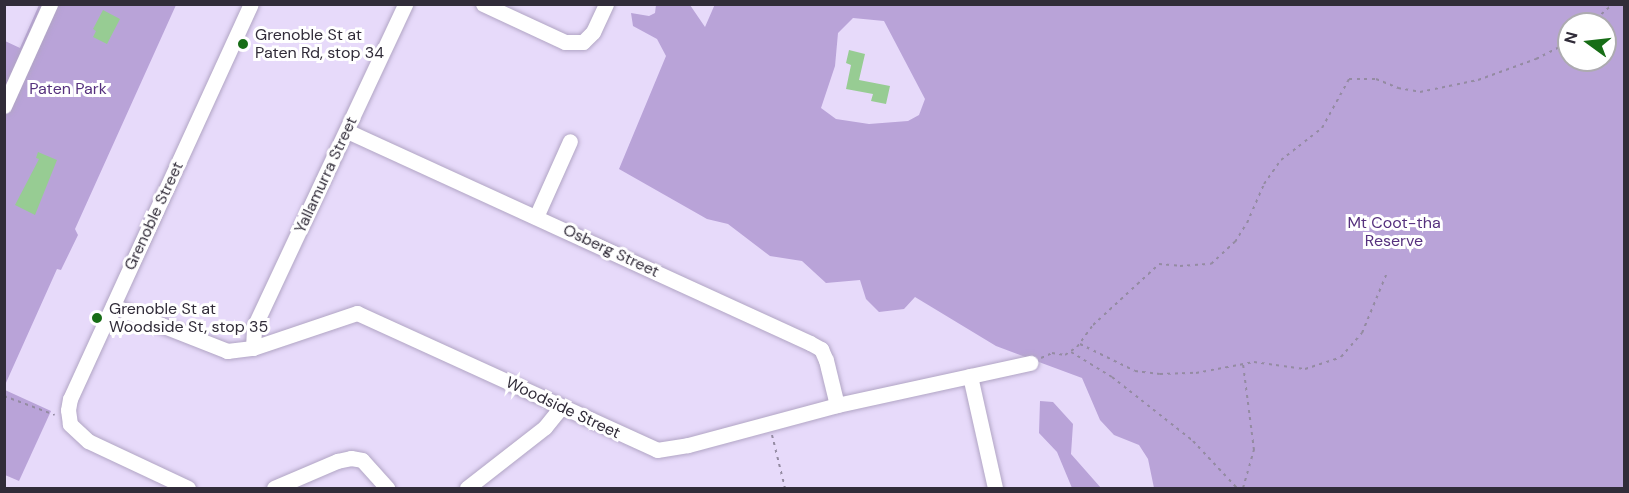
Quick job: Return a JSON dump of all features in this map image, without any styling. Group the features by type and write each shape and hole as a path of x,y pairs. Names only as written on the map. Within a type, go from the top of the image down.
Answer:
{"street":[{"path":"4,106 50,4"},
{"name":"Grenoble Street","path":"71,424 70,399 251,4"},
{"name":"Yallamurra Street","path":"253,348 254,327 405,4"},
{"path":"483,4 566,42 583,42 593,32 606,4"},
{"name":"Osberg Street","path":"347,131 821,350 837,405"},
{"path":"536,217 570,141"},
{"name":"Woodside Street","path":"113,306 227,351 253,348 357,313 657,450 688,445 837,405 1030,363"},
{"path":"970,376 995,489"},
{"path":"467,489 545,427 561,407"},
{"path":"71,424 88,441 188,489"},
{"path":"274,489 337,461 351,459 362,460 387,489"}],"path":[{"path":"1615,4 1624,5"},
{"path":"1030,363 1052,353 1065,355 1080,344 1093,325 1159,264 1180,266 1211,264 1235,242 1247,223 1264,184 1281,160 1322,128 1349,79 1376,79 1398,88 1420,92 1478,80 1536,59 1557,48"},
{"path":"1080,344 1109,359 1144,372 1196,373 1254,362 1305,369 1341,357 1362,333 1386,275"},
{"path":"1071,352 1112,377 1193,441 1237,489"},
{"path":"1243,489 1254,450 1244,364"},
{"path":"4,396 71,424"},
{"path":"769,424 785,489"}],"green space":[{"name":"Mt Coot-tha Reserve","path":"715,4 1624,5 1624,488 1154,488 1148,459 1139,445 1114,435 1100,420 1082,378 996,346 915,297 904,309 879,312 866,299 860,280 826,283 802,261 770,256 728,224 707,219 619,169 666,56 657,39 633,26 631,13 649,16 655,13 656,5 690,5 705,27","holes":["853,18 884,21 925,99 919,115 908,121 869,124 836,119 821,108 835,66 838,33"]},
{"name":"Paten Park","path":"39,5 176,5 75,229 78,235 61,270 57,269 5,385 5,41 20,48"},
{"path":"5,390 51,411 19,481 5,475"},
{"path":"1040,401 1053,402 1073,424 1071,454 1101,488 1072,488 1057,452 1039,433"}],"building":[{"path":"103,10 120,19 107,44 93,37 96,31 93,29"},
{"path":"849,50 865,54 859,80 890,86 886,104 871,101 873,94 846,89 851,65 846,63"},
{"path":"38,152 57,160 35,215 15,205 39,159 36,158"}],"place":[{"name":"Grenoble St at Paten Rd, stop 34","path":"243,44"},
{"name":"Grenoble St at Woodside St, stop 35","path":"97,318"}]}
